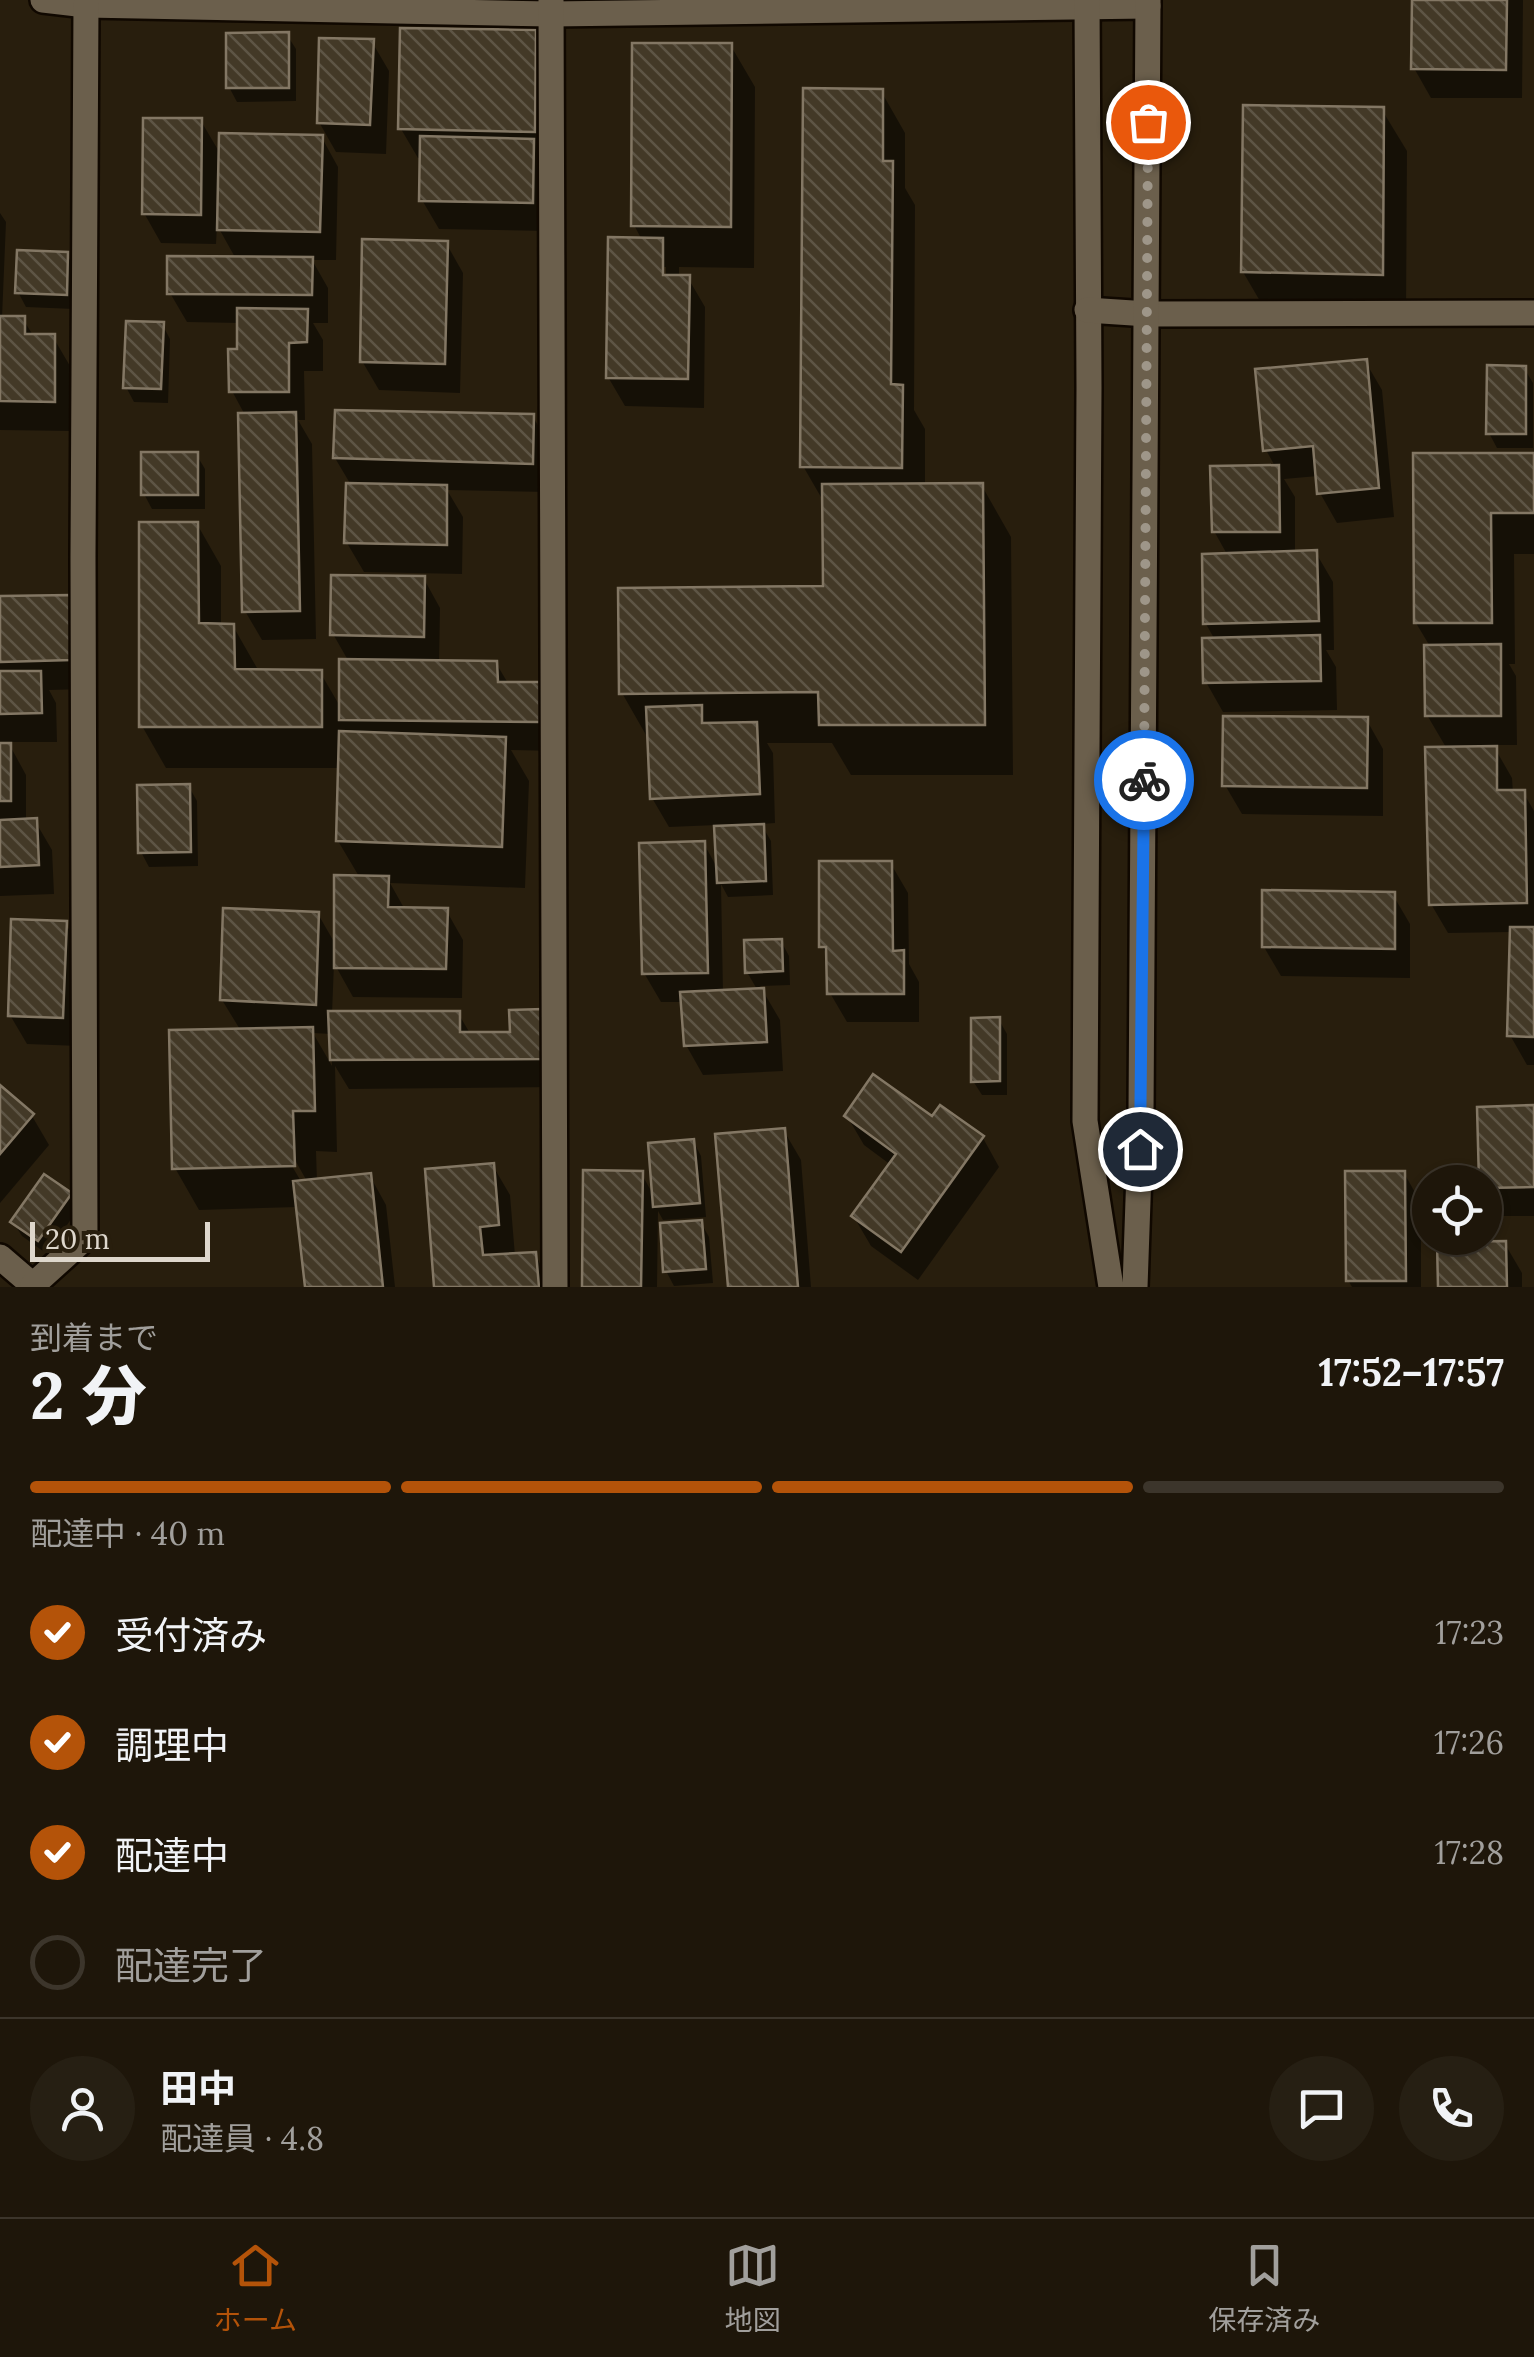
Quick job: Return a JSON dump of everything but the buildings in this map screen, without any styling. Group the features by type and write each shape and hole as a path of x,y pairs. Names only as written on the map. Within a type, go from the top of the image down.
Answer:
{"street":[{"path":"44,0 86,4 551,7 1148,3 1141,1114 1135,1287"},
{"path":"0,1257 34,1286 85,1238 86,4"},
{"path":"1087,4 1086,1121 1111,1287"},
{"path":"551,7 555,1287"},
{"path":"1087,310 1148,314 1534,313"}],"way so far":[{"path":"1144,780 1148,122"}],"route":[{"path":"1140,1149 1144,780"}]}
